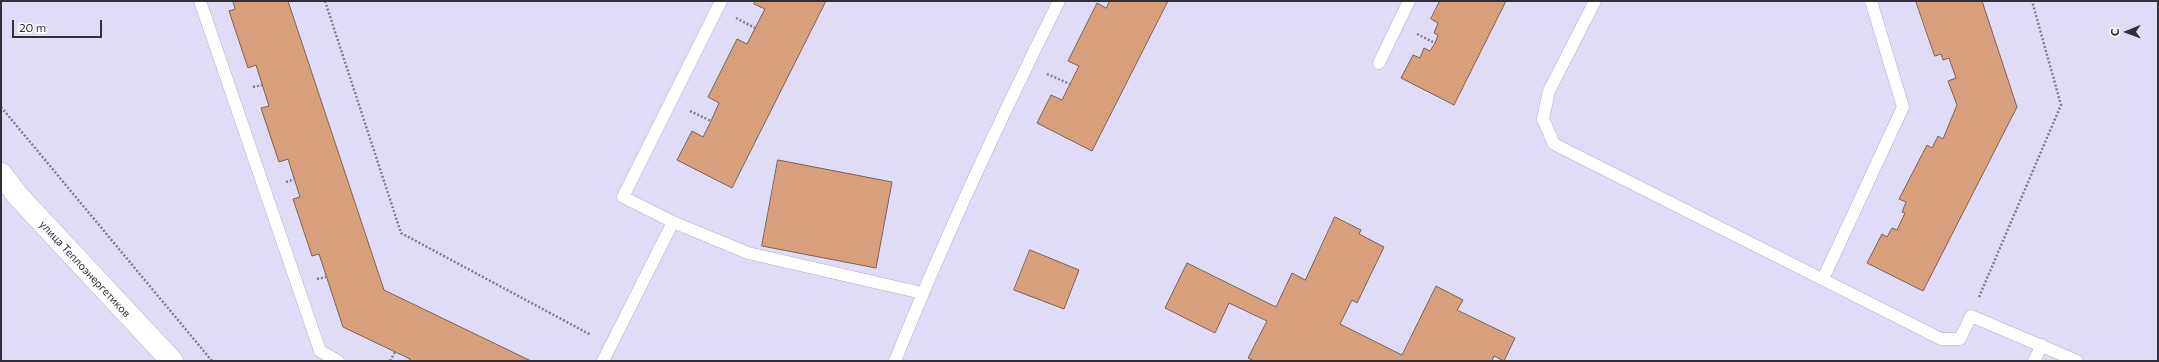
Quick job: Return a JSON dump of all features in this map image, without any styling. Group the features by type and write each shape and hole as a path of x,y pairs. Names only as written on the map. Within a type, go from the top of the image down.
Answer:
{"street":[{"name":"улица Теплоэнергетиков","path":"1,174 18,196 172,361"}],"lane":[{"path":"200,1 320,351 338,361"},
{"path":"722,1 623,197 672,222 748,253 922,293"},
{"path":"895,361 922,293 1027,66 1060,1"},
{"path":"1379,63 1409,1"},
{"path":"1595,1 1548,91 1543,119 1554,144 1941,339 1960,339 1971,316 2077,361"},
{"path":"1823,279 1903,107 1871,1"},
{"path":"603,361 672,222"},
{"path":"2034,361 2042,345"}],"path":[{"path":"325,1 402,233 611,346"},
{"path":"1971,316 2061,105 2032,1"},
{"path":"1,108 212,361"},
{"path":"390,361 394,352"}],"building":[{"path":"233,1 288,1 384,290 531,361 409,361 410,359 343,327 319,254 312,256 293,199 300,197 288,159 279,162 261,108 269,106 256,65 248,68 229,11 235,9"},
{"path":"755,1 826,1 732,188 677,160 692,131 703,137 711,121 719,103 708,97 737,39 747,44 765,9 754,4"},
{"path":"1110,1 1168,1 1092,151 1037,123 1051,95 1062,100 1079,66 1068,61 1097,3 1106,8"},
{"path":"1440,1 1506,1 1454,105 1401,78 1413,55 1420,58 1424,48 1430,51 1435,43 1438,35 1434,33 1438,23 1431,19"},
{"path":"1916,1 1982,1 2017,107 1923,291 1867,263 1882,234 1887,237 1892,228 1897,230 1905,213 1902,212 1906,202 1899,199 1927,145 1932,148 1938,136 1943,139 1957,105 1948,81 1956,78 1949,58 1943,60 1941,54 1935,56"},
{"path":"778,160 892,182 876,268 762,246"},
{"path":"1335,217 1361,230 1359,234 1384,247 1357,303 1352,300 1340,324 1402,355 1436,286 1463,300 1457,310 1515,338 1504,361 1494,356 1492,361 1254,361 1248,358 1267,321 1229,303 1215,333 1165,308 1187,263 1276,307 1292,273 1305,280"},
{"path":"1030,250 1079,270 1064,309 1014,290"}]}
